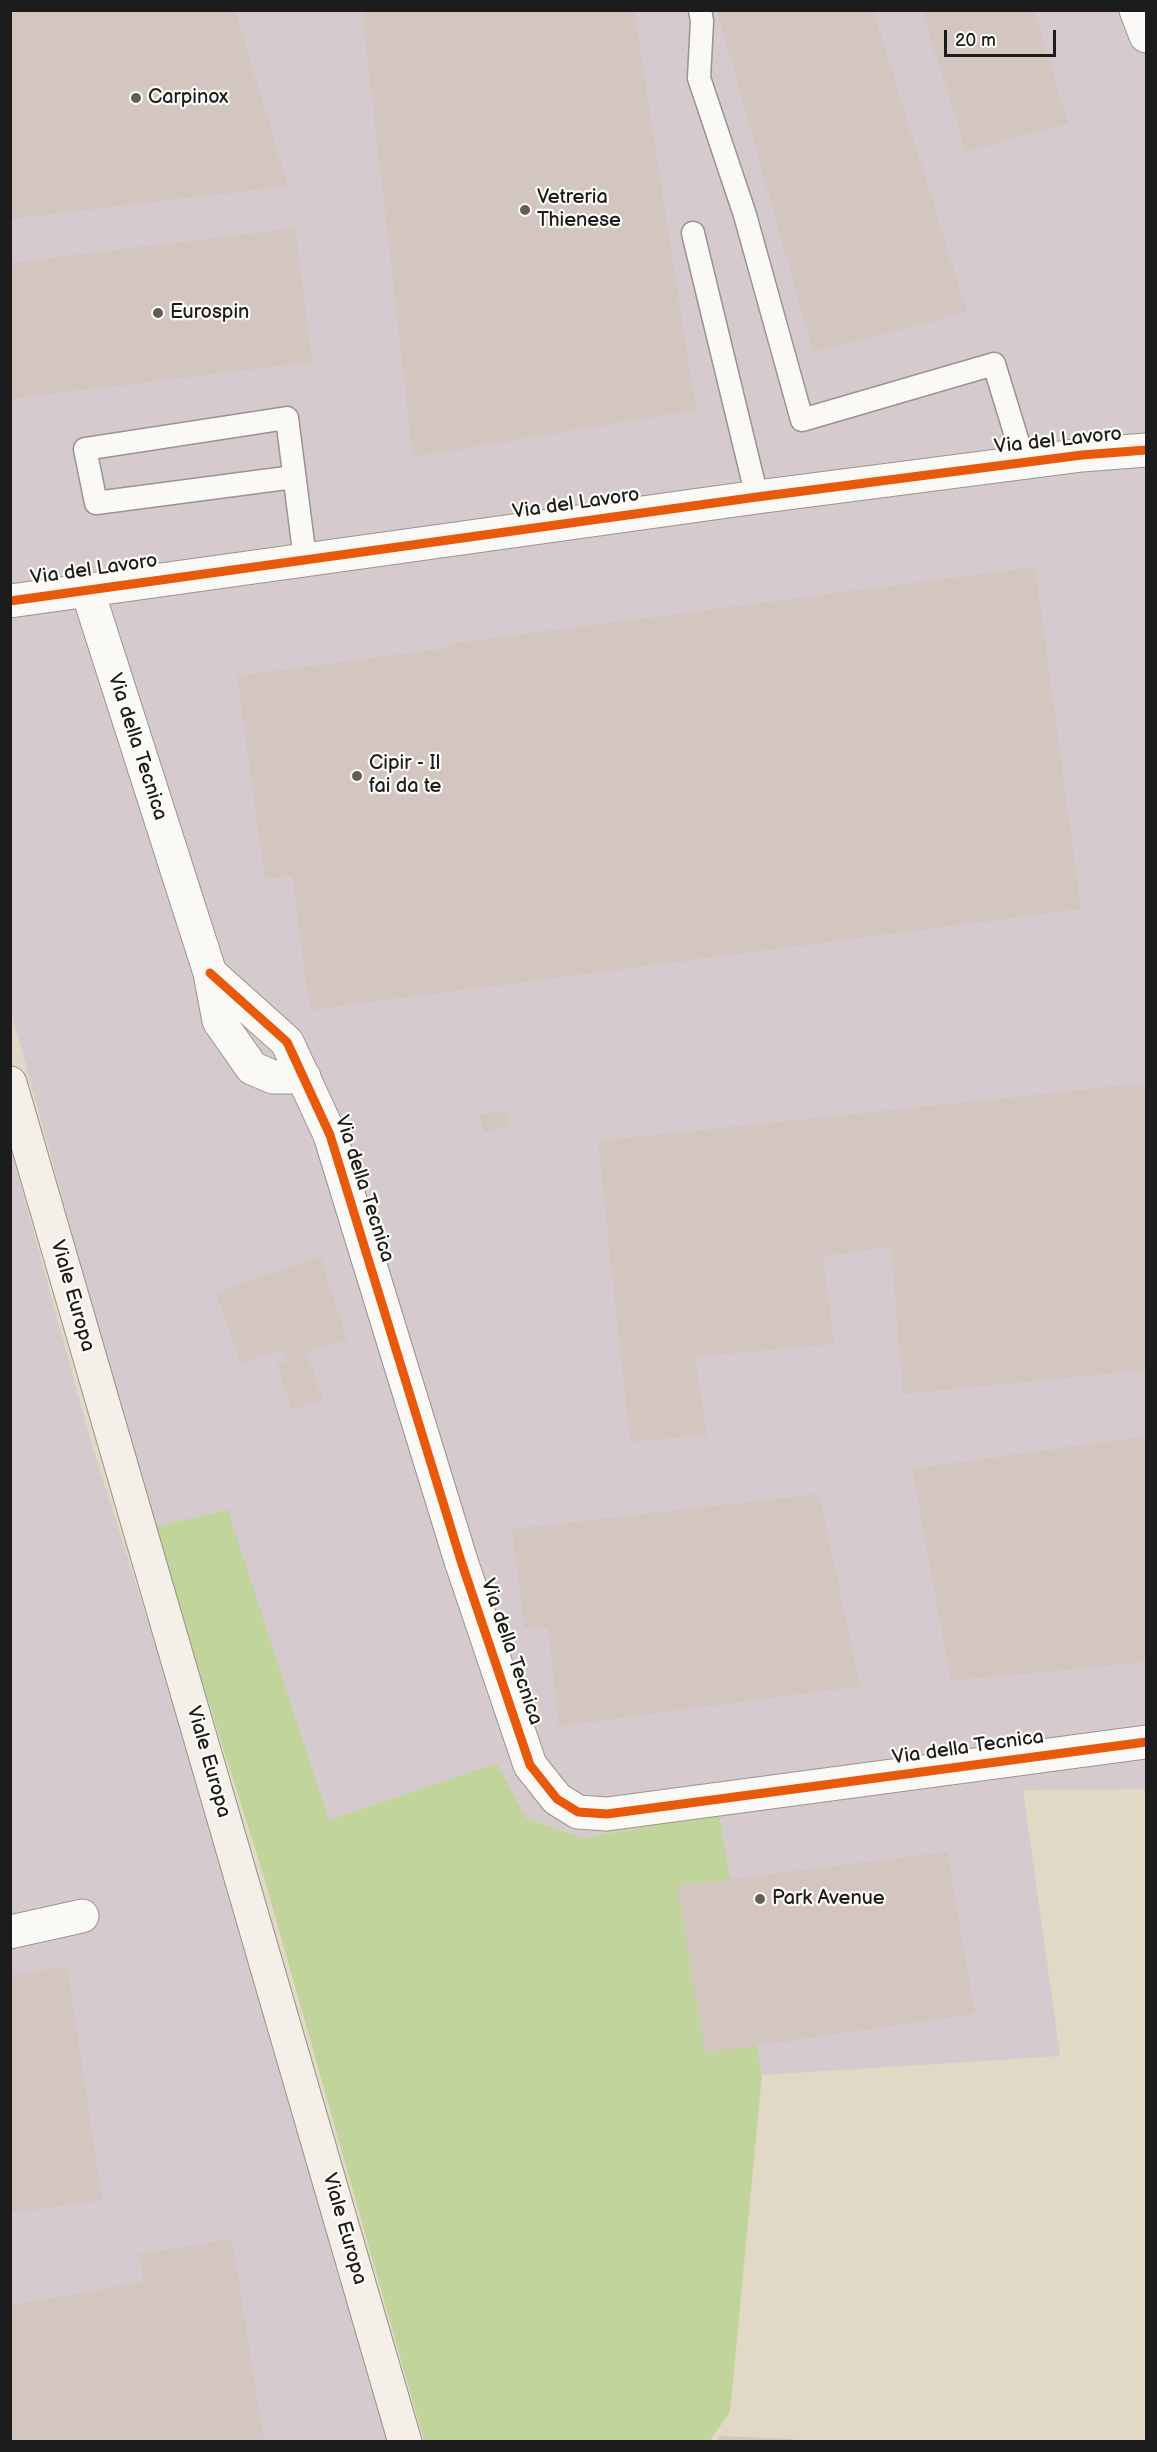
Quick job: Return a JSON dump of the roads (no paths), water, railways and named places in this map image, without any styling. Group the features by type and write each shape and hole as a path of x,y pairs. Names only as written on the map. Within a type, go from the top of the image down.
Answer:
{"main road":[{"name":"Viale Europa","path":"10,1083 405,2442"}],"street":[{"path":"1136,10 1146,36"},
{"name":"Via del Lavoro","path":"10,601 757,496 1082,455 1146,450"},
{"name":"Via della Tecnica","path":"87,589 210,973 286,1042 330,1136 461,1561 530,1765 557,1799 578,1812 607,1814 1146,1743"},
{"path":"10,1932 82,1916"}],"lane":[{"path":"699,10 702,21 699,78 745,215 802,420 993,364 1024,462"},
{"path":"693,233 757,496"},
{"path":"294,477 96,503 85,449 288,418 305,559"}],"place":[{"name":"Carpinox","path":"136,98"},
{"name":"Vetreria Thienese","path":"525,210"},
{"name":"Eurospin","path":"158,313"},
{"name":"Cipir - Il fai da te","path":"357,776"},
{"name":"Park Avenue","path":"760,1899"}]}
